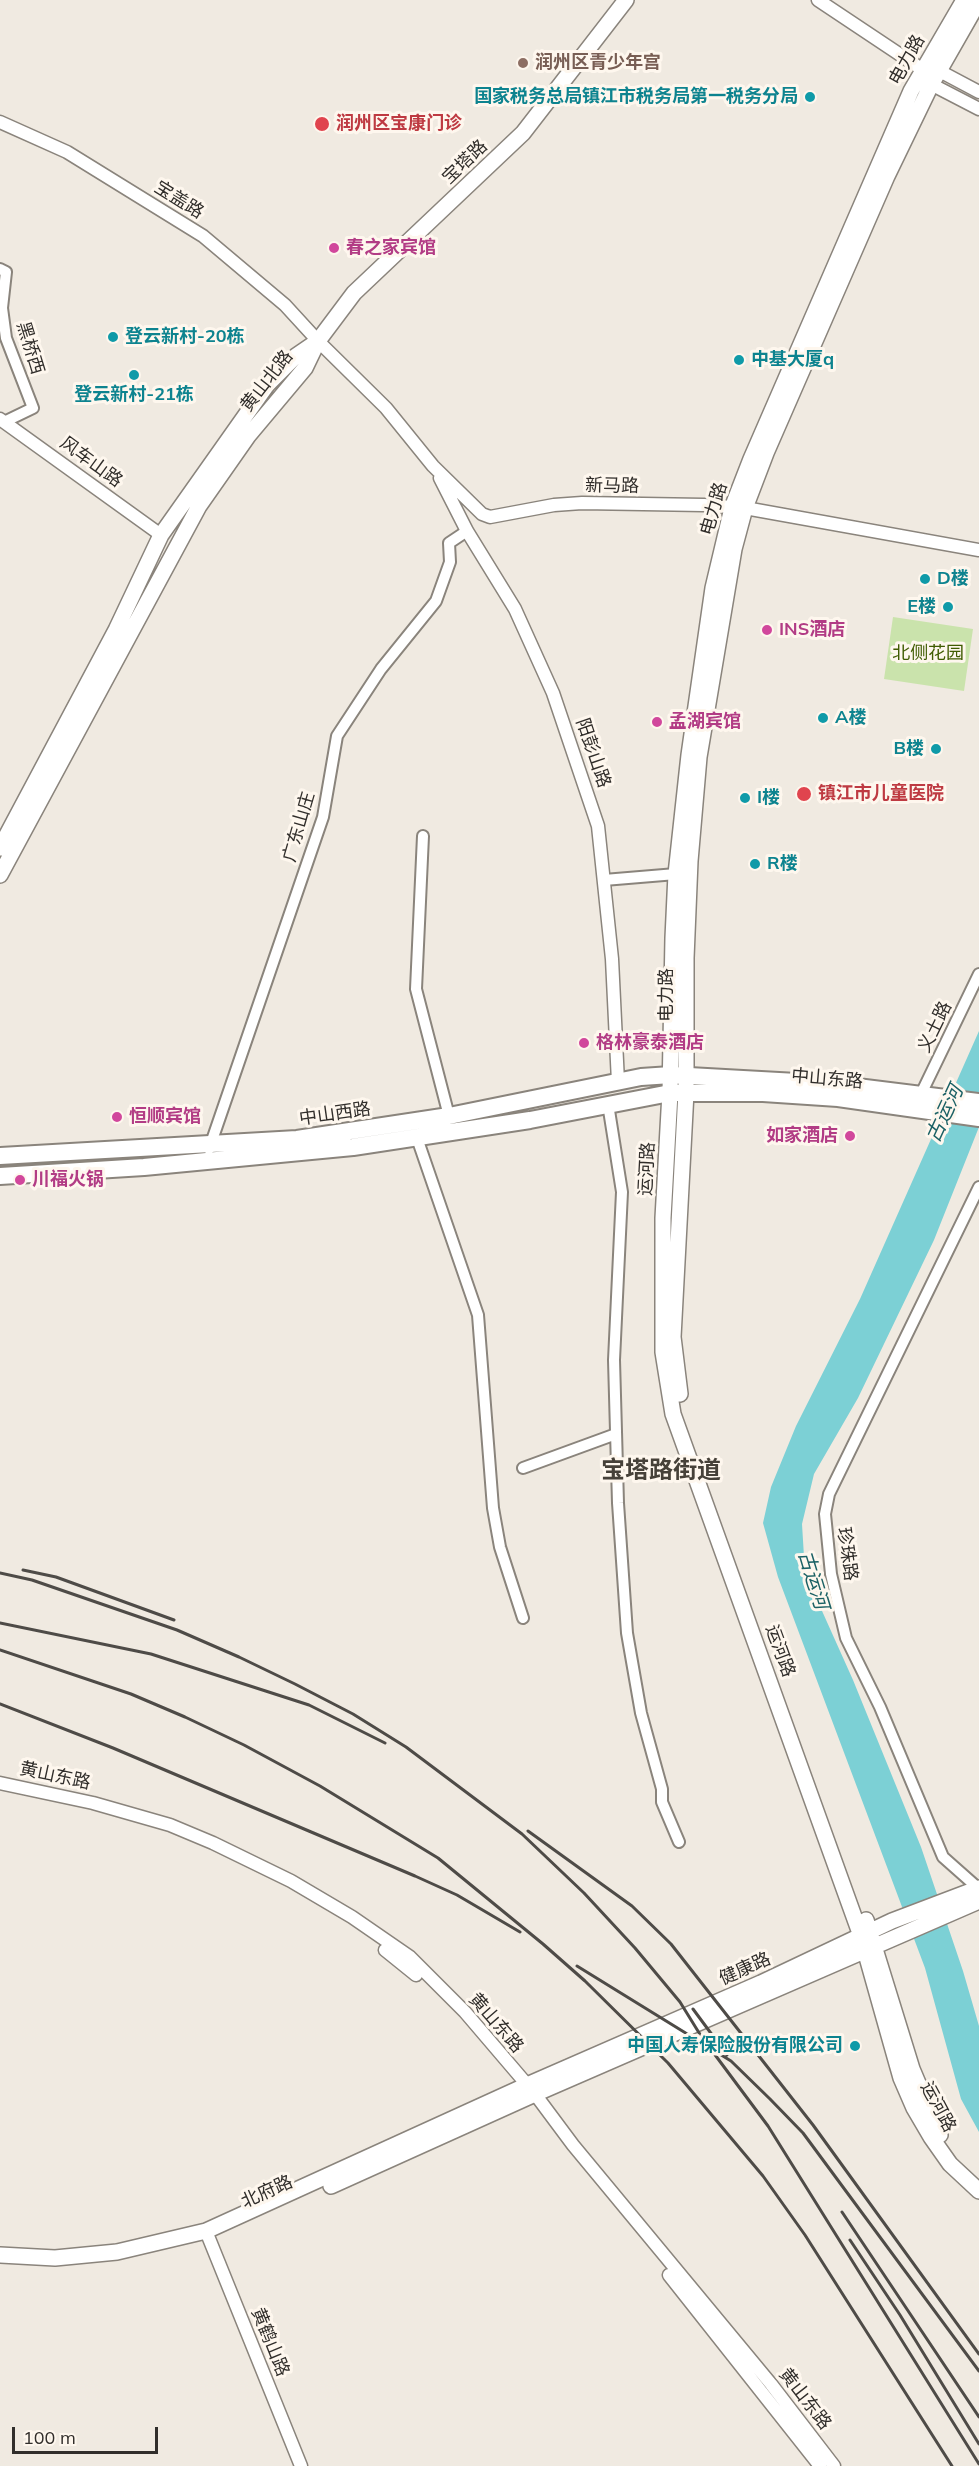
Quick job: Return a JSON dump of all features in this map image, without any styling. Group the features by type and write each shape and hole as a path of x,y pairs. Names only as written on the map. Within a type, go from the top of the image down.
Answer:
{"main road":[{"name":"宝塔路","path":"318,341 354,293 523,133 626,0"},
{"name":"电力路","path":"678,1075 673,938 676,874 699,678 713,588 739,508 887,176 928,73 964,0"},
{"name":"电力路","path":"928,73 979,1"},
{"name":"黄山北路","path":"0,848 116,630 161,535 267,385 296,356 318,341"},
{"name":"黄山北路","path":"0,875 199,506 248,436 305,368 318,341"},
{"name":"电力路","path":"678,1075 688,891 699,757 739,508"},
{"name":"中山西路","path":"0,1156 297,1139 449,1116 618,1082 678,1075"},
{"name":"运河路","path":"678,1075 663,1218 663,1352 673,1414 868,1941 921,2094 938,2131 957,2158 979,2180"},
{"name":"中山东路","path":"678,1075 833,1084 928,1100 979,1118"},
{"name":"中山西路","path":"0,1176 207,1162 353,1147 530,1120 678,1092"},
{"name":"中山东路","path":"678,1092 763,1093 837,1098 979,1102"},
{"name":"健康路","path":"528,2091 973,1895"},
{"name":"运河路","path":"868,1941 901,2078 914,2108 950,2164 979,2191"},
{"name":"北府路","path":"0,2264 55,2266 118,2261 208,2235 528,2091"},
{"name":"北府路","path":"0,2255 55,2258 117,2252 208,2235"}],"street":[{"path":"818,0 979,109"},
{"path":"928,73 979,92"},
{"name":"宝盖路","path":"0,122 68,153 203,236 285,305 318,341"},
{"name":"黑桥西","path":"0,269 6,272 2,308 6,338 33,408 2,420"},
{"name":"新马路","path":"318,341 386,408 433,466 482,514 490,517 554,505 582,503 704,505 739,508 979,550"},
{"name":"风车山路","path":"2,420 161,535"},
{"name":"阳彭山路","path":"433,466 467,531 515,609 554,693 598,826 612,959 618,1082"},
{"name":"广东山庄","path":"207,1162 210,1144 323,817 337,736 381,669 436,601 450,562 449,543 467,531"},
{"path":"423,836 416,989 449,1116"},
{"path":"604,880 676,874"},
{"name":"义土路","path":"928,1100 979,974"},
{"path":"608,1104 622,1192 614,1360 627,1633 641,1713 662,1789 662,1802 679,1842"},
{"path":"417,1138 478,1315 493,1508 500,1546 523,1618"},
{"name":"珍珠路","path":"973,1895 943,1857 880,1707 846,1638 831,1574 825,1514 828,1494 979,1187"},
{"path":"523,1468 616,1434"},
{"name":"黄山东路","path":"0,1783 93,1803 170,1825 213,1843 291,1881 352,1917 410,1957 465,2013 771,2384 834,2466"},
{"name":"黄山东路","path":"0,1791 92,1810 164,1831 219,1853 291,1890 352,1926 406,1965 528,2091 820,2466"},
{"name":"黄鹤山路","path":"208,2235 301,2466"}],"green space":[{"name":"北侧花园","path":"893,617 973,629 964,691 884,679"}],"water":[{"name":"古运河","path":"979,1031 979,1127 934,1240 858,1398 814,1474 802,1524 805,1573 853,1680 921,1847 963,1971 979,2026 979,2132 961,2099 925,1968 778,1577 763,1523 771,1487 796,1426 860,1299"}],"railway":[{"path":"23,1570 56,1577 174,1620"},
{"path":"0,1573 32,1580 177,1630 295,1684 353,1714 406,1747 522,1834 584,1893 635,1948 680,2002 701,2036 768,2126 979,2464"},
{"path":"0,1623 151,1654 309,1705 385,1743"},
{"path":"0,1650 131,1694 244,1745 320,1786 438,1858 543,1944 585,1981 668,2063 763,2176 805,2235 952,2466"},
{"path":"0,1704 113,1748 415,1876 457,1895 520,1932"},
{"path":"528,1831 632,1906 671,1944 813,2125 979,2354"},
{"path":"577,1966 731,2061 770,2099 803,2133 979,2371"},
{"path":"693,2009 727,2055"},
{"path":"842,2212 979,2417"},
{"path":"850,2240 900,2315 979,2444"}],"place":[{"name":"润州区青少年宫","path":"523,63"},
{"name":"国家税务总局镇江市税务局第一税务分局","path":"810,97"},
{"name":"润州区宝康门诊","path":"322,124"},
{"name":"春之家宾馆","path":"334,248"},
{"name":"登云新村-20栋","path":"113,337"},
{"name":"中基大厦q","path":"739,360"},
{"name":"登云新村-21栋","path":"134,375"},
{"name":"D楼","path":"925,579"},
{"name":"E楼","path":"948,607"},
{"name":"INS酒店","path":"767,630"},
{"name":"A楼","path":"823,718"},
{"name":"孟湖宾馆","path":"657,722"},
{"name":"B楼","path":"936,749"},
{"name":"镇江市儿童医院","path":"804,794"},
{"name":"I楼","path":"745,798"},
{"name":"R楼","path":"755,864"},
{"name":"格林豪泰酒店","path":"584,1043"},
{"name":"恒顺宾馆","path":"117,1117"},
{"name":"如家酒店","path":"850,1136"},
{"name":"川福火锅","path":"20,1180"},
{"name":"中国人寿保险股份有限公司","path":"855,2046"}],"district":[{"name":"宝塔路街道","path":"661,1471"}]}
